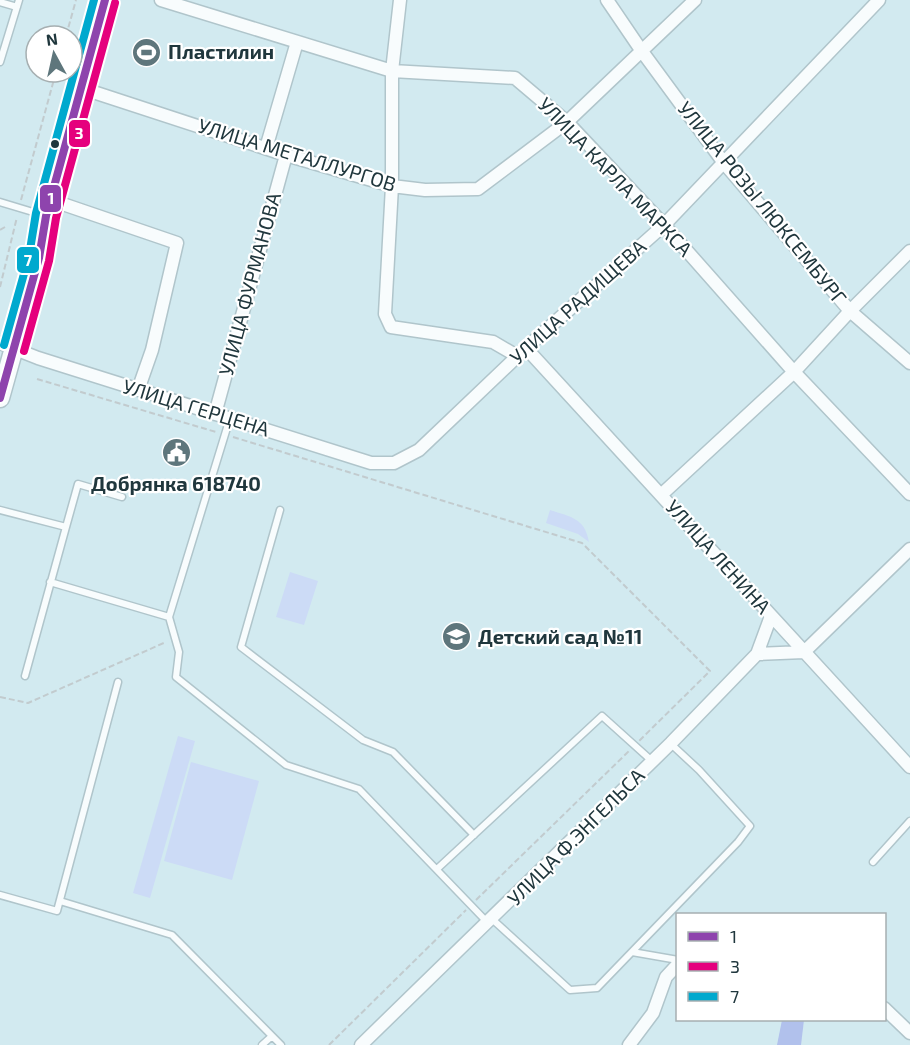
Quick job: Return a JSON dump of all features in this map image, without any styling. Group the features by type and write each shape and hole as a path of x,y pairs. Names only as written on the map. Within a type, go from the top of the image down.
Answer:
{"street":[{"path":"0,398 7,345 39,258 49,208 105,0"},
{"name":"УЛИЦА КАРЛА МАРКСА","path":"161,0 392,71 515,78 567,122 664,225 794,372 910,494"},
{"path":"392,186 392,71 400,0"},
{"name":"УЛИЦА РОЗЫ ЛЮКСЕМБУРГ","path":"607,0 724,163 850,310 910,363"},
{"name":"УЛИЦА МЕТАЛЛУРГОВ","path":"81,88 286,155 392,186 425,190 478,189 567,122 695,0"},
{"name":"УЛИЦА РАДИЩЕВА","path":"394,463 419,450 521,352 664,225 879,0"},
{"path":"266,148 297,42"},
{"name":"УЛИЦА ФУРМАНОВА","path":"215,414 286,155"},
{"name":"УЛИЦА ЛЕНИНА","path":"392,186 385,314 391,327 493,342 521,352 662,495 910,767"},
{"path":"49,208 177,243 152,350 138,390"},
{"path":"662,495 794,372 850,310 910,251"},
{"name":"УЛИЦА ГЕРЦЕНА","path":"7,345 138,390 371,463 394,463"},
{"path":"757,654 804,652 910,549"},
{"name":"УЛИЦА Ф.ЭНГЕЛЬСА","path":"361,1045 671,743 757,654 771,616"},
{"path":"629,1045 653,1013 666,977 676,966"},
{"path":"886,1009 910,1033"}],"lane":[{"path":"0,62 19,0"},
{"path":"0,2 17,7"},
{"path":"0,202 19,208 49,208"},
{"path":"230,418 169,617 179,652 176,677 286,765 359,789 472,905 570,990 597,988 738,842 750,826 671,743"},
{"path":"25,676 78,484 122,496"},
{"path":"0,510 66,527"},
{"path":"280,510 241,647 363,740 393,752 474,834"},
{"path":"50,582 169,617"},
{"path":"0,895 57,911 118,682"},
{"path":"437,869 602,716 652,761"},
{"path":"873,862 910,821"},
{"path":"60,901 172,935 281,1045"},
{"path":"632,952 676,960"},
{"path":"262,1045 272,1036"}],"path":[{"path":"69,24 76,0"},
{"path":"0,287 4,263 53,84"},
{"path":"0,230 5,227"},
{"path":"0,265 4,263"},
{"path":"37,379 582,543 710,670 329,1045"},
{"path":"0,697 28,703 175,638"}],"shaded area":[{"path":"550,510 571,517 580,523 589,542 578,534 546,523"},
{"path":"290,572 318,581 304,625 276,617"},
{"path":"178,736 195,741 150,898 133,893"},
{"path":"191,762 259,781 232,880 164,861"},
{"path":"782,1021 804,1021 801,1045 777,1045"}],"transit line":[{"name":"7","path":"4,345 29,256 36,213 94,0"},
{"name":"1","path":"0,398 39,258 46,216 105,0"},
{"name":"3","path":"24,351 49,261 56,218 115,3"}],"place":[{"name":"Пластилин","path":"147,52"},
{"name":"Добрянка 618740","path":"176,453"},
{"name":"Детский сад №11","path":"457,637"}]}
